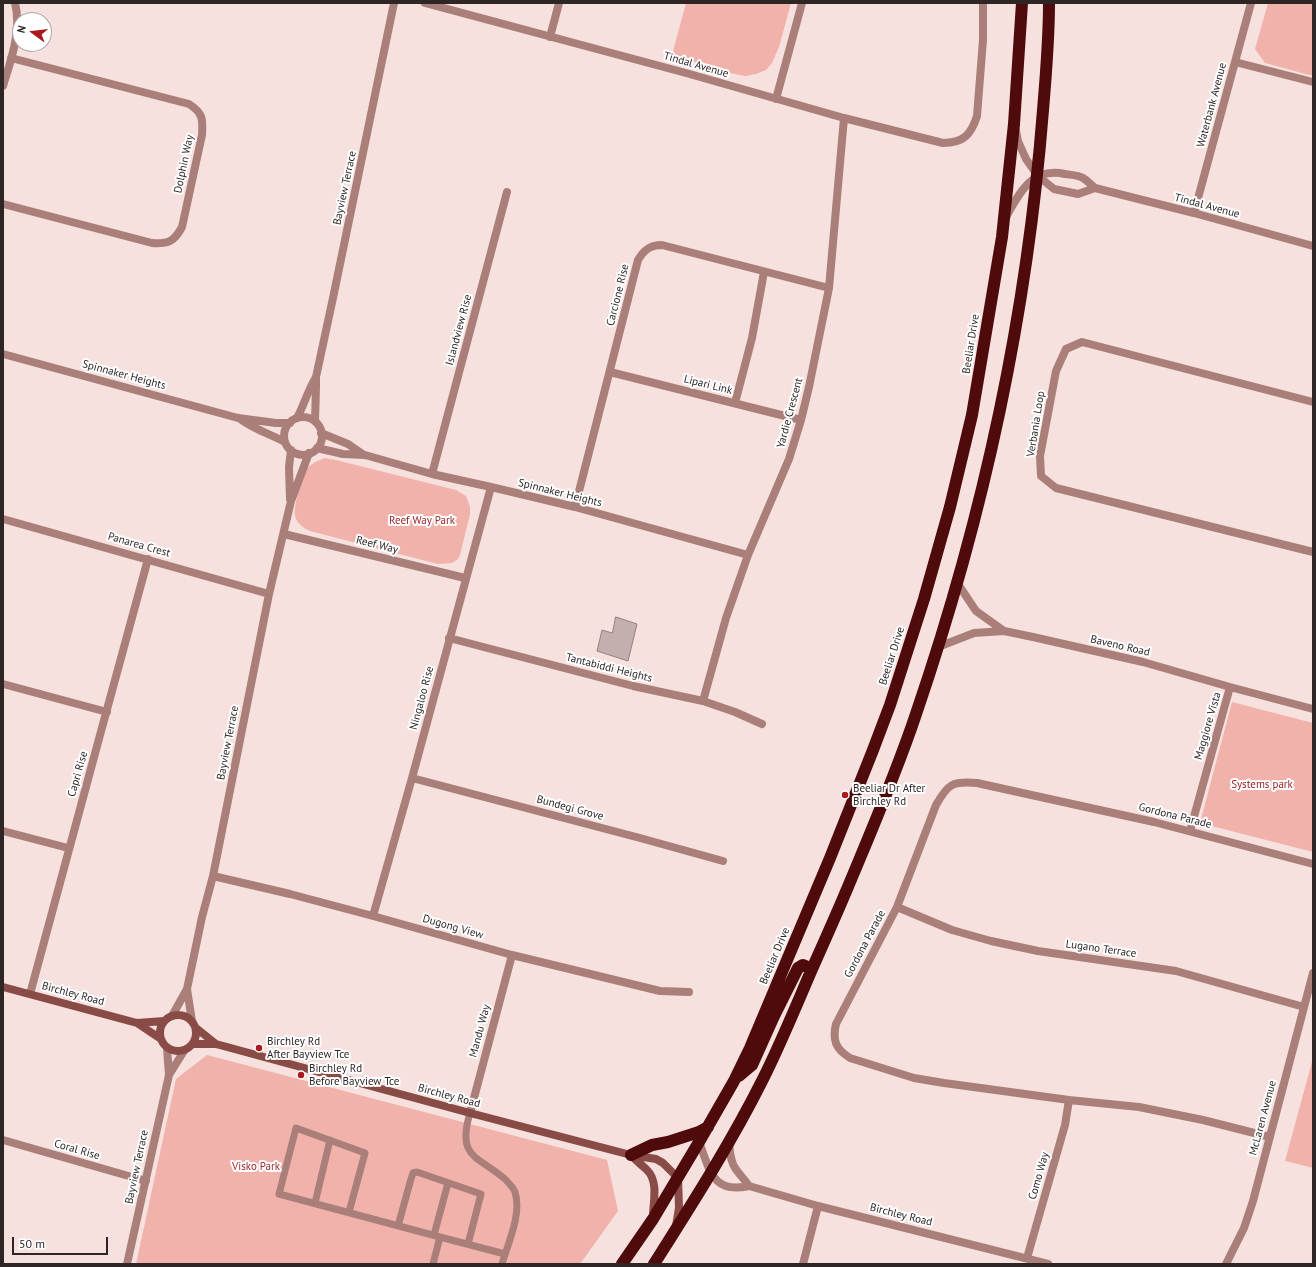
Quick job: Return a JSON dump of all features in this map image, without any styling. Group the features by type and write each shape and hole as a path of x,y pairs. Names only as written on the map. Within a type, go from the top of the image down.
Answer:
{"highway":[{"name":"Beeliar Drive","path":"622,1264 653,1219 734,1081 855,798 890,705 924,599 950,507 973,409 1005,219 1014,124 1022,3"},
{"path":"654,1264 729,1143 763,1079 839,908 890,784 916,715 958,584 989,464 1021,303 1038,176 1049,31 1049,3"},
{"path":"734,1081 752,1065 798,968 803,965 812,969"},
{"path":"631,1155 652,1145 668,1142 708,1127"}],"street":[{"path":"3,86 17,31 15,3"},
{"name":"Bayview Terrace","path":"315,421 316,377 394,3"},
{"name":"Tindal Avenue","path":"425,3 686,73 844,118 943,143 952,143 962,140 974,127 977,116 983,3"},
{"path":"550,37 559,3"},
{"path":"776,99 802,3"},
{"name":"Waterbank Avenue","path":"1194,213 1251,3"},
{"name":"Dolphin Way","path":"3,204 152,244 161,244 173,240 178,235 182,227 202,135 203,123 201,115 197,109 190,104 11,58"},
{"path":"1235,62 1313,82"},
{"name":"Yardie Crescent","path":"703,701 726,618 748,555 789,459 809,387 828,288 844,118"},
{"path":"1014,124 1018,140 1024,154 1038,176 1054,189 1078,194 1095,188"},
{"name":"Tindal Avenue","path":"1038,176 1057,172 1083,178 1095,188 1194,213 1313,246"},
{"path":"1005,219 1022,190 1038,176"},
{"name":"Islandview Rise","path":"432,474 508,192"},
{"name":"Carcione Rise","path":"575,507 638,260 642,253 655,245 662,245 828,288"},
{"path":"735,403 752,338 764,272"},
{"name":"Verbania Loop","path":"1313,402 1082,342 1066,349 1056,371 1040,456 1041,476 1056,488 1313,552"},
{"name":"Spinnaker Heights","path":"3,354 238,418 276,422 293,420"},
{"name":"Lipari Link","path":"610,372 801,420"},
{"name":"Bayview Terrace","path":"293,420 303,408 310,387 316,377"},
{"path":"306,417 315,421 319,426 321,441 317,448 310,454 300,454 291,450 286,442 285,430 293,420 306,417"},
{"name":"Spinnaker Heights","path":"238,418 251,427 286,442"},
{"name":"Spinnaker Heights","path":"321,433 348,444 365,455"},
{"name":"Spinnaker Heights","path":"317,448 344,454 365,455 432,474 491,486 575,507 748,555"},
{"name":"Bayview Terrace","path":"291,450 289,467 291,502"},
{"name":"Bayview Terrace","path":"172,1016 188,989 202,917 213,876 269,594 291,502 310,454"},
{"name":"Ningaloo Rise","path":"373,916 491,486"},
{"name":"Panarea Crest","path":"3,519 269,594"},
{"name":"Reef Way","path":"284,534 465,578"},
{"name":"Capri Rise","path":"30,994 68,848 107,712 148,559"},
{"name":"Baveno Road","path":"958,584 976,612 1004,631"},
{"name":"Baveno Road","path":"938,647 974,633 1004,631 1143,662 1230,687"},
{"name":"Tantabiddi Heights","path":"449,638 633,686 703,701 735,712 762,724"},
{"path":"3,684 107,712"},
{"name":"Maggiore Vista","path":"1190,831 1230,687 1313,709"},
{"name":"Bundegi Grove","path":"412,778 723,861"},
{"name":"Gordona Parade","path":"1270,1137 1171,1112 1139,1107 1069,1100 914,1078 850,1058 841,1052 836,1044 834,1035 836,1024 897,907 936,805 944,792 956,783 977,783 1154,822 1313,864"},
{"path":"3,831 68,848"},
{"name":"Dugong View","path":"213,876 290,894 512,955 660,991 689,992"},
{"name":"Lugano Terrace","path":"897,907 952,930 991,941 1038,951 1176,971 1304,1007"},
{"name":"Mandu Way","path":"470,1113 512,955"},
{"name":"McLaren Avenue","path":"1226,1264 1244,1228 1253,1201 1313,973"},
{"name":"Birchley Road","path":"3,987 136,1023 161,1039"},
{"name":"Bayview Terrace","path":"188,989 194,1024"},
{"path":"183,1015 194,1024 196,1036 193,1044 184,1051 175,1051 167,1048 161,1039 160,1033 161,1026 164,1021 172,1016 183,1015"},
{"name":"Birchley Road","path":"136,1023 164,1021"},
{"name":"Birchley Road","path":"194,1024 216,1044"},
{"name":"Birchley Road","path":"193,1044 216,1044 470,1113 631,1155 656,1159 663,1163 678,1178"},
{"name":"Bayview Terrace","path":"127,1264 169,1076 167,1048"},
{"name":"Bayview Terrace","path":"169,1076 184,1051"},
{"name":"Como Way","path":"1027,1258 1065,1125 1069,1100"},
{"name":"Coral Rise","path":"3,1140 146,1181"},
{"name":"Birchley Road","path":"699,1142 710,1172 718,1183 724,1186 739,1188 749,1186 818,1206 1048,1264"},
{"path":"729,1143 735,1169 749,1186"},
{"path":"631,1155 638,1164 648,1171 653,1179 653,1219"},
{"path":"675,1230 679,1208 678,1178"},
{"path":"803,1264 818,1206"}],"lane":[{"path":"470,1113 465,1129 467,1145 470,1152 481,1163 499,1174 515,1191 517,1208 502,1264"},
{"path":"349,1212 365,1153 296,1128 279,1194 505,1254"},
{"path":"315,1203 330,1140"},
{"path":"398,1226 413,1173 416,1172 481,1194 468,1244"},
{"path":"433,1264 448,1183"}],"green space":[{"path":"686,3 791,3 779,47 772,63 766,70 746,76 734,74 672,55"},
{"path":"1268,3 1313,3 1313,76 1265,63 1255,49"},
{"name":"Reef Way Park","path":"325,458 456,490 466,496 470,507 470,514 458,559 452,563 438,564 310,531 303,527 295,516 297,498 301,483 308,467"},
{"name":"Systems park","path":"1232,702 1313,723 1313,852 1200,823"},
{"name":"Visko Park","path":"207,1055 607,1160 618,1211 580,1264 136,1264 176,1079"},
{"path":"1313,1058 1313,1168 1285,1161"}],"building":[{"path":"616,617 637,624 628,661 597,651 602,630 612,633"}],"place":[{"name":"Beeliar Dr After Birchley Rd","path":"845,795"},
{"name":"Birchley Rd After Bayview Tce","path":"259,1048"},
{"name":"Birchley Rd Before Bayview Tce","path":"301,1075"}]}
